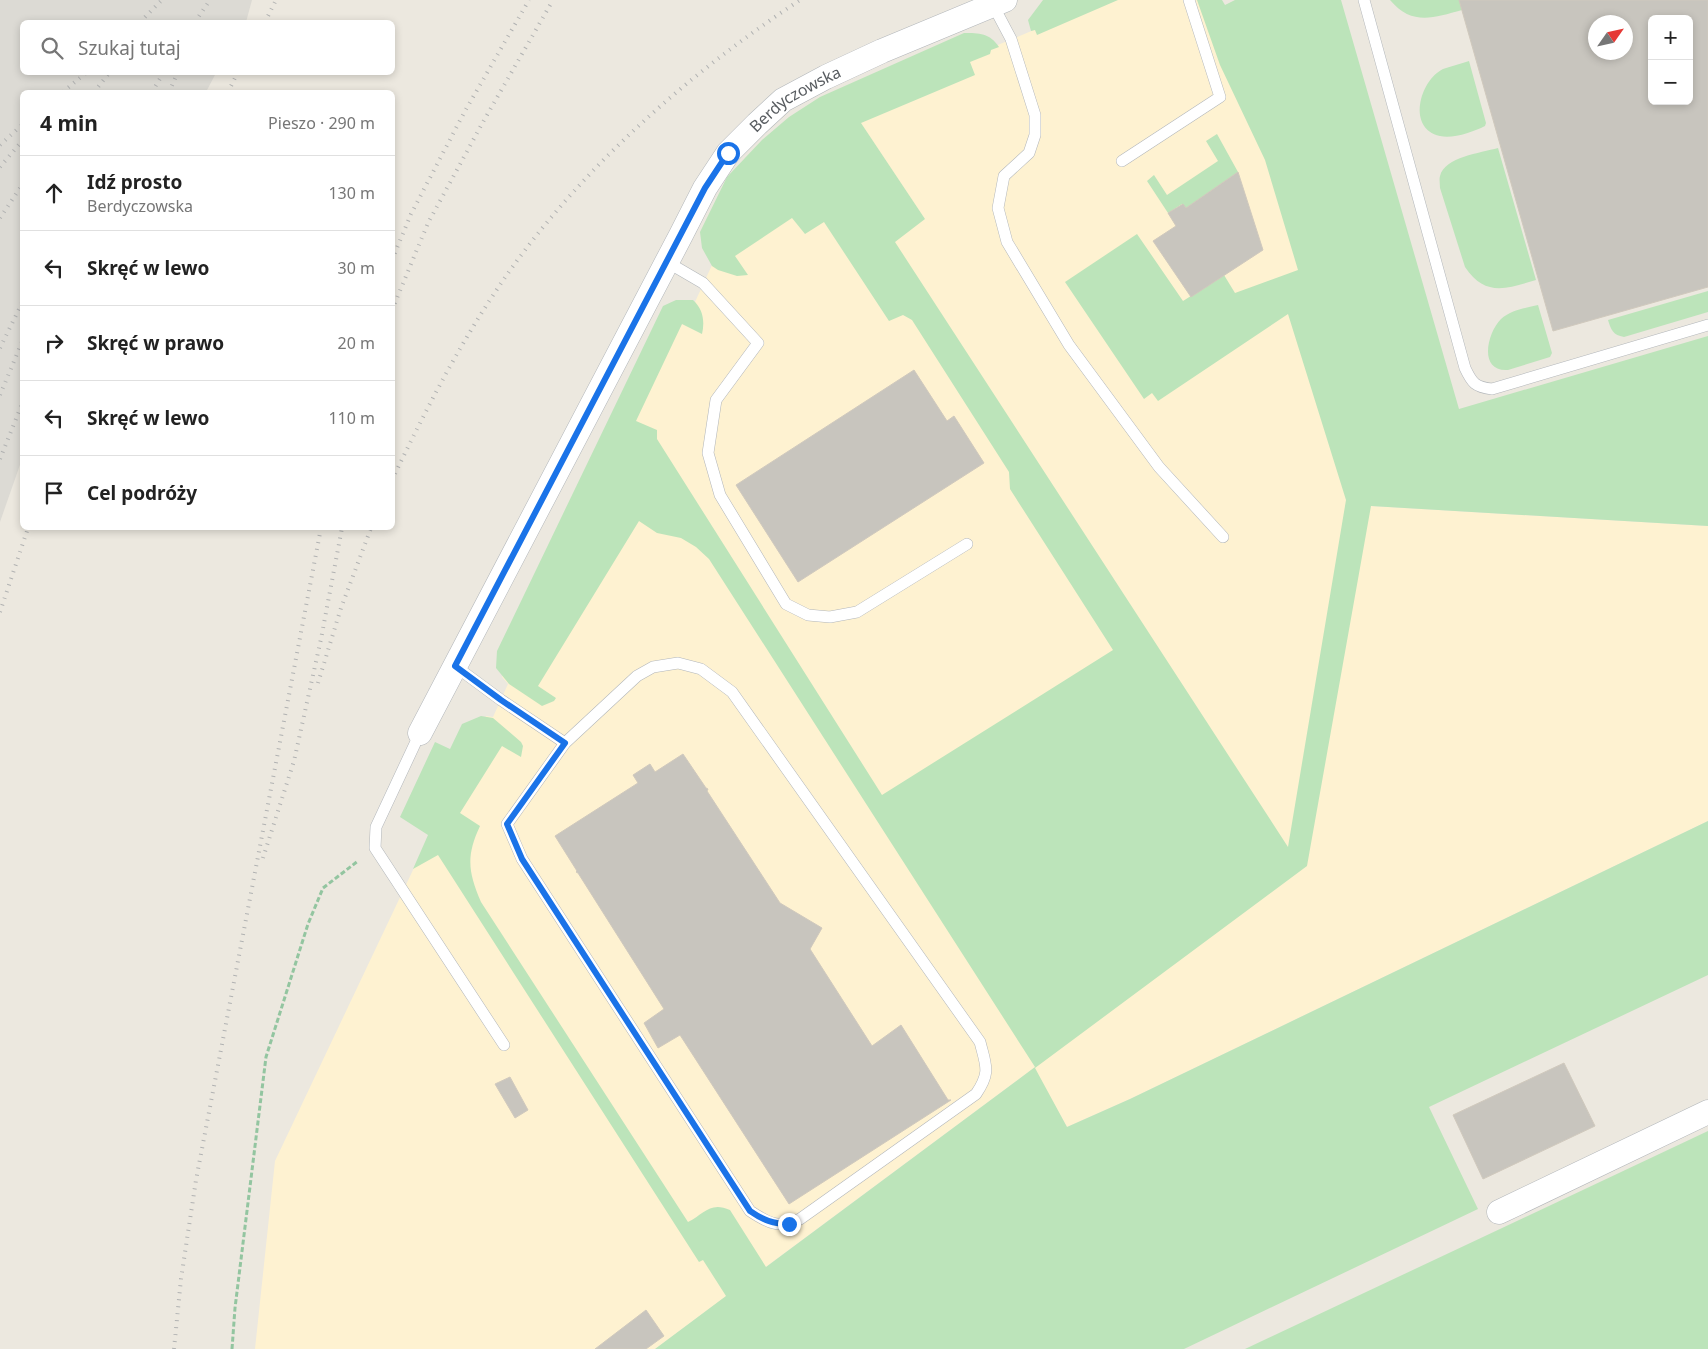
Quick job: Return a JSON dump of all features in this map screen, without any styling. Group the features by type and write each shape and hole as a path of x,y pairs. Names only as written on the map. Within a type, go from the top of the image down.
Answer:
{"street":[{"name":"Berdyczowska","path":"420,733 705,188 728,153 783,100 842,70 999,3"},
{"path":"1500,1212 1708,1112"}],"lane":[{"path":"1122,161 1220,97 1189,0"},
{"path":"1364,0 1465,368 1471,380 1480,388 1492,389 1708,325"},
{"path":"999,3 1035,115 1035,135 1029,153 1004,176 998,208 1006,242 1069,345 1159,467 1223,536"},
{"path":"667,262 702,283 758,343 716,400 708,453 720,495 786,604 808,615 830,617 857,612 966,544"},
{"path":"678,663 701,669 732,692 980,1042 987,1068 985,1081 976,1094 800,1219 789,1224 777,1224 763,1219 750,1211 522,859 507,824 565,743 637,676 653,667 678,663"},
{"path":"455,666 565,743"},
{"path":"420,733 376,827 374,848 504,1044"}],"path":[{"path":"232,1349 235,1308 266,1057 308,924 323,888 374,848"}],"shaded area":[{"path":"0,0 252,0 247,20 20,20 20,75 215,75 207,90 20,90 20,465 0,522"},
{"path":"1105,0 1217,0 1371,506 1708,526 1708,821 1130,1099 1067,1127 1034,1068 655,1349 255,1349 275,1161 486,716 493,717 508,684 502,677 626,419 695,302 712,265 798,129"}],"green space":[{"path":"1043,0 1118,0 1037,35 1035,30 1031,31 1028,20"},
{"path":"1197,0 1222,0 1225,5 1235,0 1341,0 1459,409 1708,336 1708,526 1371,506 1307,866 1035,1068 1067,1127 1130,1099 1708,821 1708,975 1429,1107 1478,1209 1184,1349 655,1349 726,1296 703,1260 699,1262 438,855 413,869 428,835 400,817 435,742 450,749 462,724 481,716 493,718 521,742 523,746 521,757 502,746 460,813 480,826 472,846 470,864 473,882 481,902 688,1222 712,1208 717,1207 730,1210 766,1267 1035,1067 709,559 696,547 681,538 657,533 639,521 538,686 556,698 554,701 542,706 509,684 496,668 497,651 663,306 676,300 693,300 699,307 703,324 702,334 682,324 636,421 657,430 657,439 882,795 1113,650 1010,489 1009,472 912,320 903,315 889,321 824,222 805,234 792,218 735,256 748,275 737,276 718,270 712,266 702,248 700,232 727,177 762,140 789,117 820,97 964,33 969,33 988,36 999,47 991,50 990,54 970,62 975,75 861,123 925,219 895,242 1288,847 1346,500 1288,314 1158,401 1152,393 1144,399 1065,282 1137,234 1183,301 1224,275 1235,293 1298,270 1265,160 1220,65"},
{"path":"1390,0 1459,0 1462,10 1432,17 1415,17 1406,14"},
{"path":"1469,61 1486,123 1485,126 1469,133 1451,137 1440,136 1430,132 1423,124 1420,115 1420,104 1428,84 1443,69"},
{"path":"1217,134 1238,172 1186,208 1182,204 1168,213 1147,181 1154,175 1167,195 1218,161 1206,141"},
{"path":"1498,148 1536,280 1506,288 1488,287 1480,283 1465,267 1440,188 1440,176 1449,164 1473,154"},
{"path":"1708,291 1708,312 1624,337 1617,335 1610,327 1608,320"},
{"path":"1538,305 1552,353 1550,357 1508,370 1499,369 1492,365 1488,350 1496,325 1509,313"},
{"path":"1708,1131 1708,1349 1245,1349"}],"building":[{"path":"1459,0 1708,0 1708,287 1553,331"},
{"path":"1238,172 1263,250 1191,297 1153,241 1176,226 1168,213 1183,204 1186,208"},
{"path":"914,370 947,421 954,416 984,463 798,582 736,485"},
{"path":"683,754 708,789 707,791 780,903 822,928 810,949 872,1046 901,1025 948,1100 951,1100 789,1204 680,1035 658,1048 644,1023 664,1009 555,836 638,783 633,775 650,764 655,772"},
{"path":"1564,1063 1595,1126 1483,1179 1453,1115"},
{"path":"510,1077 528,1110 515,1118 495,1084"},
{"path":"646,1310 664,1336 646,1349 595,1349"}],"railway":[{"path":"142,20 162,0"},
{"path":"196,20 210,0"},
{"path":"266,20 276,0"},
{"path":"395,253 411,214 465,111 529,0"},
{"path":"395,303 428,223 553,0"},
{"path":"395,474 462,346 494,294 541,230 573,192 644,121 681,89 720,57 800,0"},
{"path":"65,90 83,75"},
{"path":"96,90 108,75"},
{"path":"153,90 162,75"},
{"path":"170,90 177,75"},
{"path":"229,90 236,75"},
{"path":"0,145 20,127"},
{"path":"0,167 20,143"},
{"path":"0,218 20,188"},
{"path":"0,348 20,307"},
{"path":"0,395 20,347"},
{"path":"0,459 20,409"},
{"path":"0,612 27,530"},
{"path":"174,1349 181,1279 196,1180 321,530"},
{"path":"263,858 294,761 321,639 342,530"},
{"path":"318,683 341,608 370,530"}],"route":[{"path":"728,153 705,188 455,666 565,743 507,824 522,859 750,1211 763,1219 777,1224 789,1224"}]}
